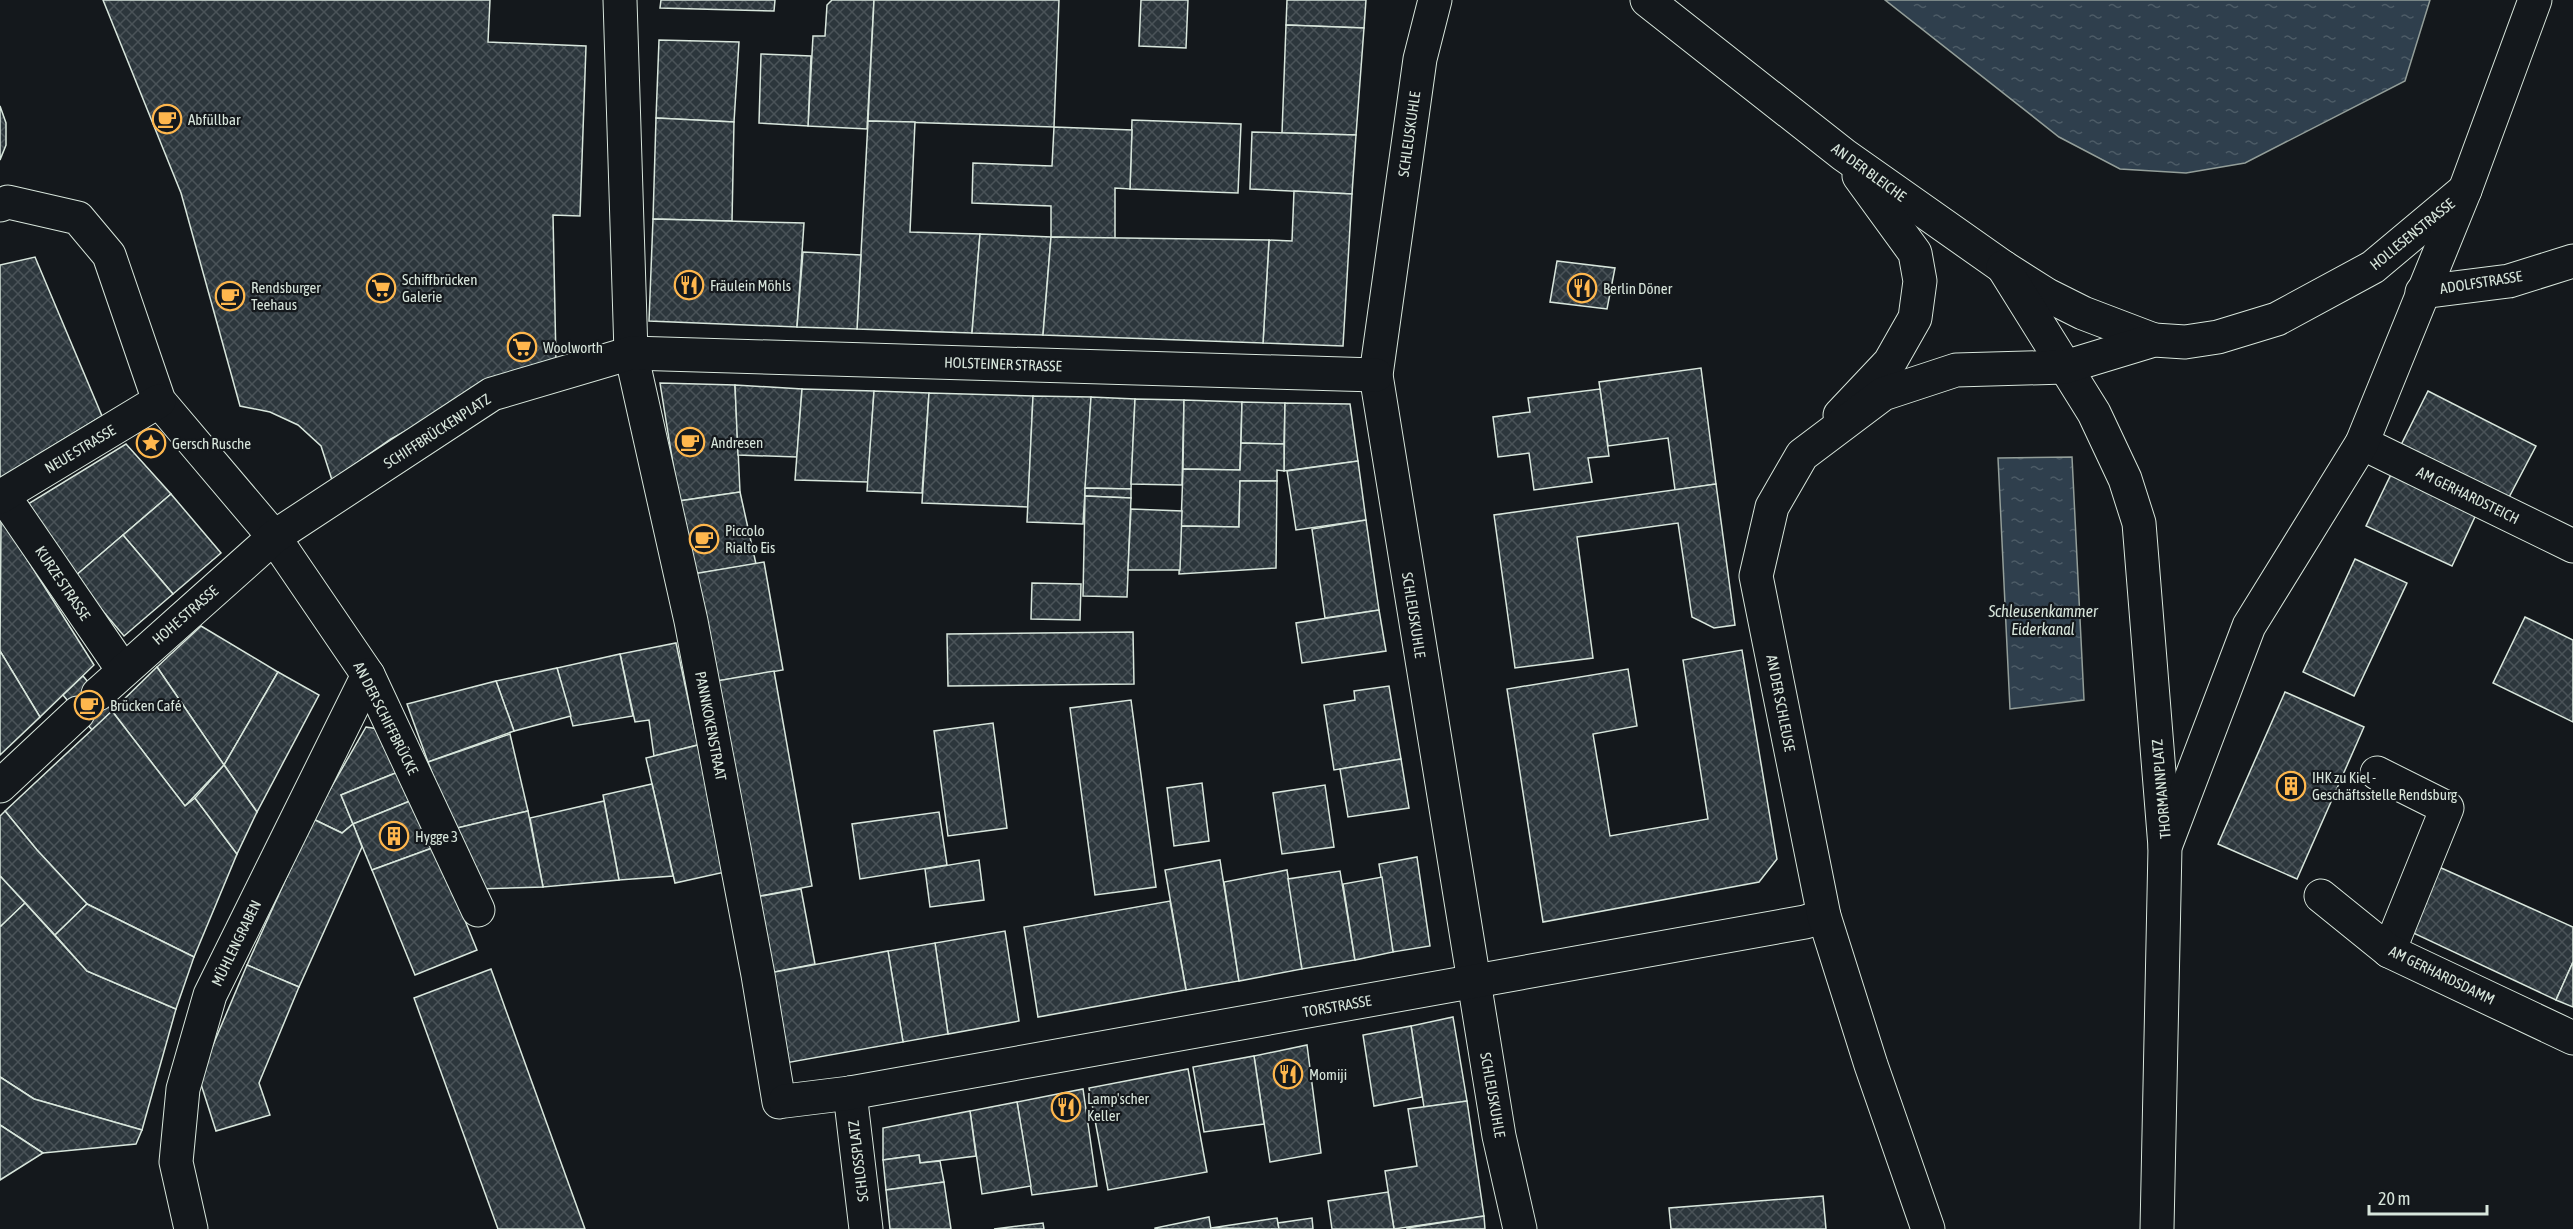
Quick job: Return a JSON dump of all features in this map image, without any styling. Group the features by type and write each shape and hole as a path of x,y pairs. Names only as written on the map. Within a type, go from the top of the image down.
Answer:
{"street":[{"path":"620,0 631,353"},
{"name":"SCHLEUSKUHLE","path":"1435,0 1420,59 1376,375 1499,1137 1520,1229"},
{"name":"AN DER BLEICHE","path":"1647,0 1844,155 2003,267 2065,367"},
{"name":"HOLLESENSTRASSE","path":"2065,367 2154,340 2185,342 2218,337 2277,319 2373,267 2465,190 2535,0"},
{"path":"1802,455 1890,362 1915,318 1920,281 1915,253 1844,155"},
{"path":"2165,846 2249,626 2362,443 2465,190"},
{"path":"0,205 8,202 78,218 109,255 159,401 274,537"},
{"name":"ADOLFSTRASSE","path":"2422,292 2509,281 2573,261"},
{"path":"2003,267 2048,296 2083,313 2154,340"},
{"name":"HOLSTEINER STRASSE","path":"631,353 1376,375"},
{"name":"SCHIFFBRÜCKENPLATZ","path":"274,537 492,394 631,353"},
{"name":"PANNKOKENSTRAAT","path":"631,353 691,621 782,1102 850,1093"},
{"name":"AN DER SCHLEUSE","path":"1927,1224 1871,1065 1824,916 1756,576 1772,507 1802,455 1883,394 1956,370 2065,367"},
{"name":"THORMANNPLATZ","path":"2065,367 2094,413 2125,478 2139,523 2165,846 2158,1219"},
{"name":"NEUE STRASSE","path":"2,496 159,401"},
{"name":"AM GERHARDSTEICH","path":"2362,443 2560,540"},
{"name":"KURZE STRASSE","path":"2,496 123,670"},
{"name":"HOHE STRASSE","path":"0,786 123,670 274,537"},
{"name":"AN DER SCHIFFBRÜCKE","path":"274,537 368,675 478,910"},
{"name":"MÜHLENGRABEN","path":"191,1229 177,1162 183,1089 210,995 368,675"},
{"path":"2377,773 2447,808 2389,951"},
{"name":"AM GERHARDSDAMM","path":"2321,896 2389,951 2573,1038"},
{"name":"TORSTRASSE","path":"850,1093 1805,922 1824,916"},
{"name":"SCHLOSSPLATZ","path":"850,1093 866,1229"}],"water":[{"path":"1885,0 2430,0 2405,81 2245,163 2186,173 2120,169 2059,137"},
{"name":"Schleusenkammer Eiderkanal","path":"2072,457 2084,700 2010,709 1998,458"}],"building":[{"name":"Schiffbrücken Galerie","path":"103,0 490,0 488,42 586,46 580,216 553,215 556,361 490,385 391,439 332,480 321,446 298,425 270,412 240,406 181,193"},
{"path":"661,0 775,0 774,11 660,8"},
{"path":"832,0 874,0 867,129 808,126 813,36 825,36 827,5"},
{"path":"874,0 1059,0 1054,127 868,121"},
{"path":"1141,0 1188,0 1186,48 1139,46"},
{"path":"1287,0 1366,0 1364,28 1286,25"},
{"path":"1286,25 1364,28 1356,135 1282,133"},
{"path":"659,40 739,42 734,122 656,118"},
{"path":"761,54 811,56 808,126 759,123"},
{"path":"0,106 6,123 6,145 0,160"},
{"path":"656,118 734,122 732,221 653,219"},
{"path":"1132,120 1241,124 1238,193 1130,189"},
{"path":"868,121 915,122 910,232 980,234 972,333 857,329"},
{"path":"1054,127 1132,130 1130,189 1115,188 1115,239 1051,237 1051,206 972,203 973,163 1052,166"},
{"path":"1252,132 1356,135 1352,194 1250,189"},
{"path":"1294,191 1352,194 1343,346 1263,343 1269,240 1292,241"},
{"path":"653,219 804,223 797,327 649,321"},
{"path":"980,234 1051,237 1043,335 972,333"},
{"path":"1051,237 1269,240 1263,343 1043,335"},
{"path":"803,252 861,255 857,329 797,327"},
{"path":"35,257 102,416 0,478 0,265"},
{"path":"1557,261 1615,268 1607,309 1550,302"},
{"path":"1701,368 1716,484 1675,490 1668,438 1608,446 1599,382"},
{"path":"660,383 735,385 740,492 679,501"},
{"path":"735,385 802,389 797,457 738,455"},
{"path":"802,389 874,391 868,482 795,480"},
{"path":"1600,389 1609,456 1588,458 1592,482 1534,490 1529,453 1498,457 1493,417 1530,412 1528,398"},
{"path":"874,391 929,393 922,493 867,491"},
{"path":"2428,391 2536,446 2507,501 2400,447"},
{"path":"929,393 1033,396 1028,507 922,503"},
{"path":"1033,396 1091,397 1083,524 1027,522"},
{"path":"1091,397 1135,399 1131,489 1085,488"},
{"path":"1135,399 1184,400 1182,485 1131,484"},
{"path":"1184,400 1242,402 1240,470 1183,469"},
{"path":"1242,402 1285,403 1284,444 1241,443"},
{"path":"1285,403 1350,404 1358,461 1284,471"},
{"path":"1241,443 1284,444 1284,471 1277,470 1277,481 1240,481 1239,527 1181,526 1183,469 1240,470"},
{"path":"126,444 171,494 74,577 28,504"},
{"path":"1358,461 1366,520 1296,530 1287,471"},
{"path":"2396,464 2481,504 2452,566 2366,526"},
{"path":"1240,481 1277,481 1276,568 1179,574 1181,526 1239,527"},
{"path":"1716,484 1735,625 1714,628 1692,617 1678,523 1577,537 1593,658 1515,668 1494,515"},
{"path":"1085,488 1131,489 1131,498 1085,496"},
{"path":"740,492 756,564 693,574 679,501"},
{"path":"171,494 221,553 173,594 123,535"},
{"path":"1085,496 1131,498 1127,597 1083,596"},
{"path":"1131,509 1182,511 1180,570 1128,570"},
{"path":"1,518 94,665 40,717 0,651"},
{"path":"1366,520 1379,610 1325,618 1312,529"},
{"path":"123,535 173,594 124,636 74,577"},
{"path":"2355,559 2407,583 2354,696 2303,672"},
{"path":"764,562 783,670 711,682 693,574"},
{"path":"1032,583 1081,584 1080,620 1031,619"},
{"path":"1379,610 1386,651 1302,663 1296,623"},
{"path":"2525,617 2573,640 2573,722 2493,683"},
{"path":"201,626 278,672 224,765 157,667"},
{"path":"1133,632 1134,684 948,686 947,634"},
{"path":"676,643 698,745 654,756 649,720 635,722 620,654"},
{"path":"1742,650 1777,859 1759,882 1543,922 1507,689 1628,669 1637,726 1593,734 1610,836 1708,819 1683,660"},
{"path":"0,651 40,717 0,755"},
{"path":"620,654 633,716 573,726 557,668"},
{"path":"157,667 224,765 185,806 112,711"},
{"path":"557,668 571,716 514,731 496,681"},
{"path":"774,671 812,886 750,898 711,682"},
{"path":"278,672 319,695 257,812 224,765"},
{"path":"83,676 112,711 92,730 63,695"},
{"path":"496,681 514,731 428,762 407,704"},
{"path":"1389,686 1401,759 1334,770 1324,705 1355,700 1354,691"},
{"name":"IHK zu Kiel - Geschäftsstelle Rendsburg","path":"2285,692 2364,727 2297,879 2218,844"},
{"path":"1131,700 1156,887 1095,895 1070,708"},
{"path":"112,711 185,806 195,798 237,854 194,957 87,904 5,811"},
{"path":"993,723 1007,828 948,836 934,731"},
{"path":"366,727 385,730 403,770 341,795 353,824 342,833 313,819"},
{"path":"510,734 528,811 453,829 428,762"},
{"path":"698,745 725,872 675,883 646,758"},
{"path":"1401,759 1409,808 1348,817 1340,769"},
{"path":"224,765 257,812 237,854 195,798"},
{"path":"403,770 415,799 353,824 341,795"},
{"path":"1202,783 1209,841 1174,846 1167,788"},
{"path":"652,784 673,876 619,880 603,795"},
{"path":"1325,785 1334,847 1282,854 1273,793"},
{"name":"Hygge 3","path":"415,799 435,847 372,870 353,824"},
{"path":"604,801 619,880 543,887 530,818"},
{"path":"5,811 87,904 55,935 0,876 0,816"},
{"path":"528,811 543,887 476,889 453,829"},
{"path":"939,812 947,865 860,879 852,824"},
{"path":"313,819 342,833 353,824 362,847 299,987 247,965"},
{"path":"435,847 477,950 415,975 372,870"},
{"path":"1417,857 1430,946 1393,952 1379,864"},
{"path":"979,860 984,900 930,907 925,869"},
{"path":"1220,860 1239,981 1186,990 1165,870"},
{"path":"2439,867 2573,927 2573,962 2556,1000 2409,931"},
{"path":"1287,870 1302,969 1239,981 1224,882"},
{"path":"1340,871 1355,960 1302,969 1288,879"},
{"path":"0,876 25,903 0,927"},
{"path":"1382,877 1393,952 1355,960 1343,884"},
{"path":"801,889 815,964 764,974 750,898"},
{"path":"1170,901 1186,990 1038,1017 1024,927"},
{"path":"25,903 87,971 176,1009 142,1130 34,1099 0,1077 0,927"},
{"path":"87,904 194,957 176,1009 87,971 55,935"},
{"path":"1005,931 1019,1021 948,1034 935,943"},
{"path":"935,943 948,1034 903,1042 888,951"},
{"path":"888,951 903,1042 780,1064 764,974"},
{"path":"2573,962 2573,1007 2556,1000"},
{"path":"247,965 299,987 259,1083 270,1115 216,1131 199,1078"},
{"path":"491,969 585,1229 498,1229 414,998"},
{"path":"1453,1017 1467,1101 1424,1107 1411,1026"},
{"path":"1411,1026 1422,1097 1374,1106 1363,1035"},
{"path":"1307,1045 1321,1153 1270,1162 1254,1056"},
{"path":"1254,1056 1264,1124 1204,1132 1193,1067"},
{"path":"1188,1069 1207,1172 1108,1190 1089,1088"},
{"path":"0,1077 34,1099 142,1130 136,1144 43,1153 0,1125"},
{"path":"1083,1089 1097,1186 1032,1195 1017,1102"},
{"path":"1467,1101 1484,1216 1394,1229 1385,1171 1417,1166 1408,1109"},
{"path":"1017,1102 1031,1186 982,1194 970,1111"},
{"path":"970,1111 976,1156 920,1163 919,1155 883,1160 883,1128"},
{"path":"0,1125 43,1153 0,1180"},
{"path":"919,1155 920,1163 940,1161 944,1182 886,1190 883,1160"},
{"path":"944,1182 951,1229 890,1229 886,1190"},
{"path":"1388,1192 1394,1229 1332,1229 1328,1201"},
{"path":"1823,1196 1826,1229 1671,1229 1669,1208"},
{"path":"1484,1216 1485,1229 1407,1229 1407,1228"},
{"path":"1209,1217 1211,1229 1155,1229 1155,1228"},
{"path":"1277,1218 1279,1229 1211,1228"},
{"path":"1312,1218 1313,1229 1279,1229 1278,1223"},
{"path":"1043,1223 1044,1229 994,1229"}],"place":[{"name":"Abfüllbar","path":"167,119"},
{"name":"Fräulein Möhls","path":"689,285"},
{"name":"Schiffbrücken Galerie","path":"381,288"},
{"name":"Berlin Döner","path":"1582,288"},
{"name":"Rendsburger Teehaus","path":"230,296"},
{"name":"Woolworth","path":"522,347"},
{"name":"Andresen","path":"690,442"},
{"name":"Gersch Rusche","path":"151,443"},
{"name":"Piccolo Rialto Eis","path":"704,539"},
{"name":"Brücken Café","path":"89,705"},
{"name":"IHK zu Kiel - Geschäftsstelle Rendsburg","path":"2291,786"},
{"name":"Hygge 3","path":"394,836"},
{"name":"Momiji","path":"1288,1074"},
{"name":"Lamp'scher Keller","path":"1066,1107"}]}
